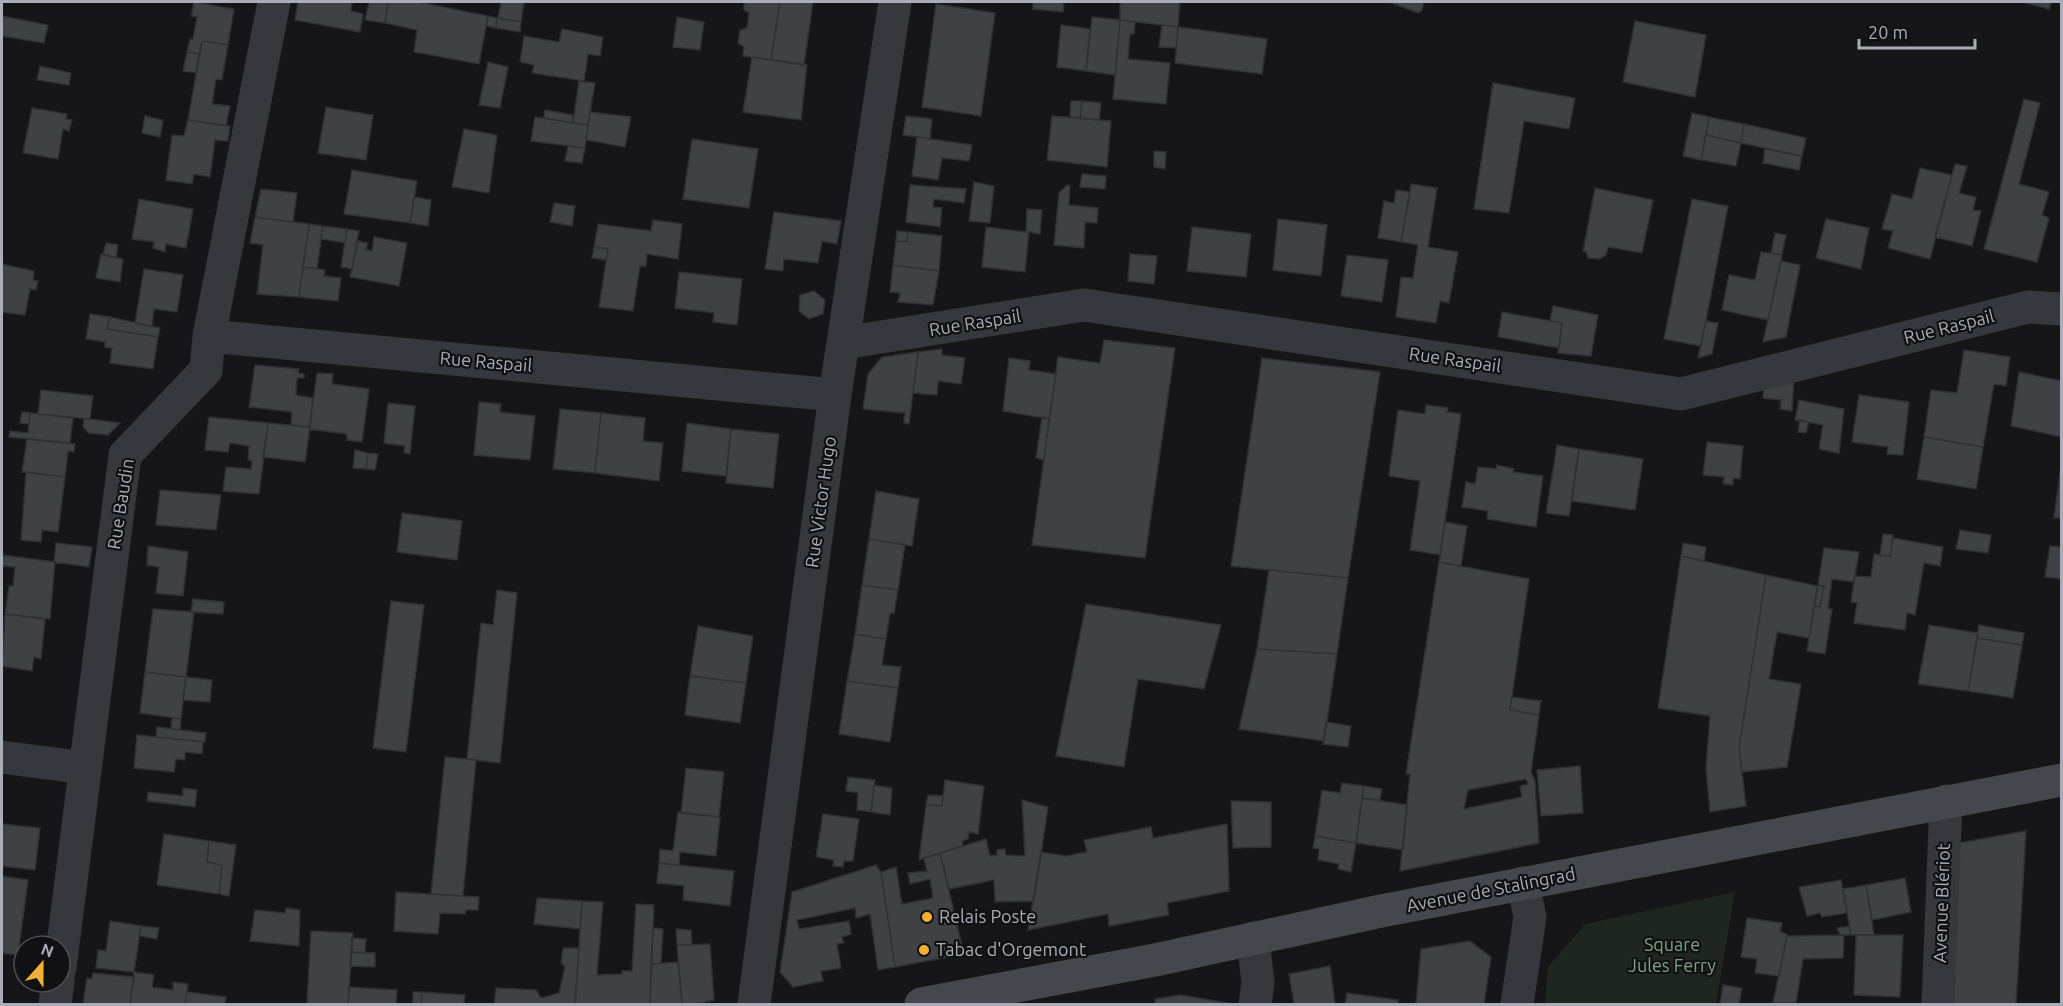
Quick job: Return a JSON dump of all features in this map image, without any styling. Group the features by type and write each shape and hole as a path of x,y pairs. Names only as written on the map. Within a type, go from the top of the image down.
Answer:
{"main road":[{"name":"Avenue de Stalingrad","path":"921,1005 1155,960 1522,883 2061,780"}],"street":[{"name":"Rue Baudin","path":"64,934 125,455 206,370 209,336 274,2"},
{"name":"Rue Victor Hugo","path":"754,1005 835,394 895,2"},
{"name":"Rue Raspail","path":"843,344 1084,305 1681,394 2028,307 2061,309"},
{"name":"Rue Raspail","path":"209,336 835,394"},
{"path":"2,757 85,768"},
{"name":"Avenue Blériot","path":"1938,1005 1946,801"},
{"path":"1517,1005 1530,917 1522,883"},
{"path":"1253,938 1258,983 1255,1005"}],"green space":[{"name":"Square Jules Ferry","path":"1735,892 1716,1004 1545,1004 1548,967 1585,924"}],"building":[{"path":"194,2 234,9 228,45 202,41 199,54 187,52 190,39 193,39 197,17 191,16"},
{"path":"298,2 352,2 351,11 363,14 360,32 295,20"},
{"path":"369,2 388,2 385,23 365,20"},
{"path":"388,2 419,2 488,16 479,64 414,52 417,30 385,23"},
{"path":"501,2 524,2 521,22 498,18"},
{"path":"744,2 780,2 771,60 743,56 744,47 738,43 740,30 747,28 749,13 744,10"},
{"path":"780,2 813,2 804,65 771,60"},
{"path":"1033,2 1064,2 1063,12 1033,9"},
{"path":"1120,2 1180,2 1178,27 1120,20"},
{"path":"1389,2 1424,2 1422,10 1418,13"},
{"path":"2023,2 2051,2 2049,9"},
{"path":"936,4 995,13 981,116 922,107"},
{"path":"2,16 48,25 44,43 2,36"},
{"path":"488,16 497,18 496,28 486,26"},
{"path":"677,17 704,22 700,50 673,47"},
{"path":"1092,17 1120,20 1115,75 1086,71"},
{"path":"497,18 521,22 520,32 496,28"},
{"path":"1120,20 1135,22 1134,34 1130,34 1128,59 1170,63 1166,104 1113,99"},
{"path":"1635,21 1706,35 1695,97 1623,82"},
{"path":"1061,25 1090,29 1086,71 1057,67"},
{"path":"1162,25 1178,27 1176,48 1159,47"},
{"path":"1178,27 1267,39 1262,74 1175,63"},
{"path":"562,29 603,37 600,56 588,54 584,81 532,73 534,65 520,62 524,36 559,42"},
{"path":"202,41 228,45 222,80 216,79 212,104 230,106 226,126 188,120"},
{"path":"187,52 199,54 196,73 183,71"},
{"path":"752,57 807,65 801,120 743,112"},
{"path":"488,62 508,67 500,108 479,105"},
{"path":"40,66 71,73 69,85 37,80"},
{"path":"579,81 595,83 588,125 573,123"},
{"path":"1493,83 1575,98 1569,129 1524,121 1509,213 1474,209"},
{"path":"2024,99 2040,103 2019,184 2049,192 2042,215 2049,218 2037,262 1984,249"},
{"path":"1071,101 1082,101 1080,118 1070,117"},
{"path":"1082,101 1101,103 1099,120 1080,118"},
{"path":"326,107 373,115 366,160 318,153"},
{"path":"32,108 67,114 66,119 72,120 69,131 63,129 58,159 23,153"},
{"path":"545,110 573,115 573,123 544,118"},
{"path":"590,112 631,117 625,147 586,140"},
{"path":"1692,113 1709,117 1701,160 1683,156"},
{"path":"145,116 163,120 160,137 142,133"},
{"path":"906,116 932,119 930,139 903,135"},
{"path":"1052,116 1111,121 1107,167 1047,160"},
{"path":"535,117 588,125 585,148 531,141"},
{"path":"1709,117 1744,124 1741,143 1706,135"},
{"path":"188,120 230,126 228,141 215,140 210,177 194,174 192,184 166,180 172,135 184,136"},
{"path":"1744,124 1806,138 1802,156 1741,143"},
{"path":"464,129 497,135 489,193 452,187"},
{"path":"1706,135 1741,143 1736,166 1701,160"},
{"path":"917,137 972,145 969,161 942,158 938,180 912,176"},
{"path":"692,139 758,149 749,208 683,199"},
{"path":"568,146 585,148 582,163 565,161"},
{"path":"1765,149 1802,156 1799,170 1763,163"},
{"path":"1154,151 1166,152 1165,169 1154,167"},
{"path":"1955,164 1967,166 1959,193 1976,197 1973,210 1981,211 1972,246 1935,237"},
{"path":"1920,168 1952,175 1930,259 1888,248 1893,231 1882,229 1892,194 1912,199"},
{"path":"352,170 417,181 410,223 344,214"},
{"path":"1082,174 1106,176 1105,189 1080,187"},
{"path":"974,182 994,186 990,223 969,221"},
{"path":"1411,184 1437,188 1428,247 1458,252 1449,303 1440,301 1436,323 1396,317 1401,277 1413,278 1418,245 1401,242"},
{"path":"910,185 966,189 964,203 934,199 933,207 942,208 940,227 906,222"},
{"path":"1067,185 1070,186 1069,205 1098,208 1097,223 1085,222 1084,248 1054,245 1059,193"},
{"path":"1595,188 1653,200 1642,253 1608,247 1606,255 1599,259 1588,258 1586,252 1583,251"},
{"path":"261,189 297,193 293,222 255,217"},
{"path":"1396,190 1410,192 1401,242 1378,238 1384,201 1394,203"},
{"path":"414,197 431,200 428,226 410,223"},
{"path":"139,199 193,209 186,248 166,244 165,252 153,248 154,242 132,239"},
{"path":"1692,199 1728,206 1701,346 1664,339"},
{"path":"554,203 575,206 572,226 550,222"},
{"path":"1027,209 1042,210 1040,234 1029,232 1025,272 982,267 986,227 1026,232"},
{"path":"774,212 841,221 837,244 822,241 818,263 784,259 783,271 765,269"},
{"path":"255,217 309,224 299,297 257,294 263,245 250,243"},
{"path":"1278,219 1327,225 1321,276 1273,270"},
{"path":"1826,219 1869,228 1861,269 1816,258"},
{"path":"653,220 682,224 678,259 647,254 646,266 640,266 633,311 599,307 608,249 594,247 598,224 651,231"},
{"path":"309,224 323,226 317,269 303,267"},
{"path":"323,226 347,229 345,243 321,239"},
{"path":"1192,227 1251,234 1246,277 1187,271"},
{"path":"347,229 359,231 352,269 341,267"},
{"path":"897,231 908,232 907,242 896,241"},
{"path":"908,232 942,236 939,271 893,265 896,241 907,242"},
{"path":"1775,233 1786,235 1782,255 1771,253"},
{"path":"374,237 407,243 399,286 350,277 358,241 368,243 366,249 372,251"},
{"path":"106,243 118,245 116,258 103,255"},
{"path":"594,247 608,249 606,260 592,258"},
{"path":"1761,252 1782,255 1768,320 1722,310 1729,275 1755,280"},
{"path":"101,254 123,259 120,282 96,278"},
{"path":"1130,254 1157,256 1154,284 1128,281"},
{"path":"1347,255 1388,260 1382,302 1341,296"},
{"path":"1781,261 1800,265 1786,337 1763,342"},
{"path":"2,264 34,271 33,280 38,281 36,290 30,289 25,315 2,312"},
{"path":"893,265 939,271 933,305 898,302 900,293 890,292"},
{"path":"303,267 325,270 324,276 341,278 338,301 299,297"},
{"path":"144,269 183,275 177,312 154,309 152,326 135,323"},
{"path":"679,272 742,279 737,325 713,322 714,313 675,308"},
{"path":"814,291 825,300 823,314 809,319 799,311 800,295"},
{"path":"1553,306 1598,315 1591,356 1558,353 1562,323 1550,321"},
{"path":"1502,312 1562,323 1559,348 1498,337"},
{"path":"90,314 110,317 107,329 158,337 153,369 110,363 112,348 105,347 105,342 86,339"},
{"path":"110,317 160,328 158,337 107,329"},
{"path":"1706,321 1718,323 1712,354 1698,358"},
{"path":"1104,340 1175,348 1145,558 1032,545 1058,357 1100,363"},
{"path":"942,349 942,355 965,358 961,384 938,381 937,395 913,393 918,352"},
{"path":"1964,350 2010,357 2006,386 1994,384 1983,447 1924,437 1931,390 1957,393"},
{"path":"918,352 909,424 904,423 905,413 863,409 868,374 882,357"},
{"path":"1009,358 1030,361 1029,370 1056,374 1049,419 1003,411"},
{"path":"1262,358 1380,372 1348,578 1231,566"},
{"path":"255,365 299,369 298,373 304,374 304,378 297,378 296,395 313,398 310,427 291,425 292,412 249,407"},
{"path":"2019,372 2062,381 2062,437 2011,426"},
{"path":"317,373 333,374 332,384 369,389 362,442 347,440 347,434 309,429"},
{"path":"1794,376 1792,411 1780,409 1781,400 1763,398 1764,383"},
{"path":"41,390 93,396 90,419 38,414"},
{"path":"1859,395 1909,402 1903,455 1887,454 1888,447 1852,442"},
{"path":"1799,400 1844,409 1839,453 1819,449 1823,425 1795,420"},
{"path":"479,402 501,404 500,412 535,416 530,460 474,455"},
{"path":"388,403 415,406 410,454 404,453 405,446 384,443"},
{"path":"1426,405 1448,408 1447,412 1461,414 1440,555 1410,550 1420,481 1389,476 1398,410 1425,414"},
{"path":"560,409 601,413 595,473 553,469"},
{"path":"22,412 30,413 29,424 20,423"},
{"path":"30,413 73,418 70,443 9,437 10,431 28,433"},
{"path":"601,413 645,418 643,441 663,443 659,481 595,473"},
{"path":"209,417 268,423 259,494 223,491 226,467 251,469 252,461 248,460 249,446 230,443 228,452 205,450"},
{"path":"1042,417 1049,419 1044,460 1036,458"},
{"path":"84,419 120,423 108,435 89,433 83,427"},
{"path":"1800,420 1809,422 1806,433 1798,432"},
{"path":"268,423 310,427 305,462 263,457"},
{"path":"687,423 731,429 726,476 682,471"},
{"path":"731,429 779,434 773,488 726,483"},
{"path":"1924,437 1983,447 1976,489 1917,479"},
{"path":"27,439 75,444 74,452 68,451 65,477 22,472"},
{"path":"1707,442 1743,446 1740,479 1733,478 1733,485 1723,484 1724,477 1703,475"},
{"path":"1557,445 1579,449 1569,516 1546,513"},
{"path":"1579,449 1643,459 1635,510 1572,501"},
{"path":"355,450 368,453 366,469 353,468"},
{"path":"368,453 378,454 375,470 366,469"},
{"path":"1497,465 1514,469 1513,472 1543,476 1536,527 1487,519 1488,511 1462,507 1466,482 1475,484 1478,467 1496,469"},
{"path":"2061,465 2062,518 2054,518"},
{"path":"26,472 65,477 58,532 42,530 41,542 21,540"},
{"path":"160,490 221,495 216,530 156,525"},
{"path":"876,491 919,499 912,546 869,539"},
{"path":"402,513 462,521 457,560 397,552"},
{"path":"1445,522 1467,526 1461,566 1439,562"},
{"path":"1960,530 1991,535 1988,553 1956,549"},
{"path":"1883,534 1893,535 1890,556 1880,555"},
{"path":"1893,538 1943,547 1940,566 1924,563 1915,615 1907,613 1905,630 1854,623 1857,603 1851,602 1855,576 1871,577 1874,554 1890,556"},
{"path":"869,539 905,545 898,590 862,585"},
{"path":"56,543 92,547 89,567 54,562"},
{"path":"1683,543 1706,547 1704,561 1681,556"},
{"path":"148,546 188,552 183,596 156,593 159,567 147,565"},
{"path":"2050,546 2062,547 2062,579 2045,577"},
{"path":"1824,548 1859,552 1854,582 1832,579 1828,609 1832,609 1825,654 1807,651 1814,606 1820,607 1824,586 1818,585"},
{"path":"2,555 55,562 50,619 5,614 9,586 13,586 15,567 2,566"},
{"path":"1681,556 1766,575 1739,748 1746,806 1710,812 1706,768 1710,716 1658,708"},
{"path":"1439,562 1529,579 1510,710 1539,715 1531,772 1535,781 1539,843 1400,871 1410,774 1406,774","holes":["1526,779 1528,784 1520,786 1522,797 1464,809 1468,790"]},
{"path":"1269,570 1348,578 1337,654 1257,649"},
{"path":"1766,575 1818,586 1809,638 1777,632 1769,679 1801,684 1787,767 1742,772 1739,748"},
{"path":"862,585 898,590 894,613 890,613 886,639 855,634"},
{"path":"1818,585 1824,586 1820,607 1814,606"},
{"path":"497,590 517,593 500,763 467,759 481,623 493,625"},
{"path":"193,599 224,602 223,614 191,612"},
{"path":"391,601 424,605 406,752 373,748"},
{"path":"1086,604 1221,625 1204,689 1138,679 1124,767 1056,756"},
{"path":"153,609 194,612 186,677 145,672"},
{"path":"5,614 45,619 41,659 34,657 32,671 2,666"},
{"path":"1929,625 1978,633 1968,691 1918,684"},
{"path":"1979,625 2024,633 2022,645 1977,638"},
{"path":"698,626 753,636 746,683 690,676"},
{"path":"855,634 886,639 882,665 901,667 898,688 847,681"},
{"path":"1977,638 2022,645 2013,698 1968,691"},
{"path":"1257,649 1337,654 1324,741 1239,729"},
{"path":"145,672 186,677 181,719 140,713"},
{"path":"690,676 746,683 740,723 685,715"},
{"path":"186,677 212,680 210,702 183,700"},
{"path":"847,681 898,688 890,742 839,734"},
{"path":"1512,697 1541,701 1539,715 1510,710"},
{"path":"172,718 181,719 180,730 171,729"},
{"path":"1326,722 1351,726 1348,747 1323,744"},
{"path":"157,727 206,733 205,742 156,737"},
{"path":"137,735 203,742 202,754 185,752 185,760 176,759 174,772 134,768"},
{"path":"445,757 476,760 463,896 431,894"},
{"path":"1580,766 1583,813 1541,816 1537,770"},
{"path":"686,768 724,772 719,817 681,813"},
{"path":"848,777 875,780 871,812 857,810 858,793 846,791"},
{"path":"945,780 984,786 978,834 969,832 968,839 962,841 963,846 919,860 926,805 942,806"},
{"path":"1342,783 1364,786 1356,843 1315,836 1322,790 1340,793"},
{"path":"874,785 892,788 890,815 871,812"},
{"path":"1364,786 1382,789 1380,800 1362,798"},
{"path":"183,788 197,790 195,807 147,801 148,792 183,796"},
{"path":"928,795 943,796 942,806 926,805"},
{"path":"1362,798 1407,805 1403,850 1356,843"},
{"path":"1022,800 1048,807 1034,901 995,902 994,880 949,889 940,853 986,839 990,856 997,855 997,850 1005,849 1006,855 1025,856"},
{"path":"1231,801 1271,802 1271,847 1233,848"},
{"path":"678,812 720,817 716,856 680,852 679,865 659,863 660,849 673,851"},
{"path":"823,814 859,819 853,861 844,861 843,867 833,866 834,860 816,857"},
{"path":"2,824 40,828 35,870 2,866"},
{"path":"1227,824 1229,891 1167,903 1169,915 1109,926 1108,914 1028,930 1041,852 1066,856 1087,852 1084,840 1151,827 1153,838"},
{"path":"2026,831 2016,1004 1950,1004 1959,843"},
{"path":"164,834 209,841 207,862 222,865 219,894 157,885"},
{"path":"1315,836 1356,843 1351,872 1338,869 1339,864 1318,860 1319,849 1313,848"},
{"path":"209,841 236,845 229,896 219,894 222,865 207,862"},
{"path":"940,853 964,954 895,967 881,872 896,867 902,904 933,898 930,879 910,884 908,873 927,871 924,858"},
{"path":"659,863 734,871 730,906 683,900 684,886 657,883"},
{"path":"876,865 881,872 895,967 878,970 870,914 856,918 855,908 797,920 799,929 849,921 851,934 842,937 844,943 837,944 841,968 821,971 823,981 793,987 780,972 792,892"},
{"path":"2,876 28,880 21,934 12,934 12,954 2,953"},
{"path":"1905,878 1911,912 1872,920 1866,885"},
{"path":"1841,880 1847,913 1822,917 1820,913 1807,916 1799,887"},
{"path":"1866,885 1874,935 1851,935 1843,889"},
{"path":"396,892 479,897 478,910 466,910 465,914 440,913 438,934 394,931"},
{"path":"537,898 582,901 580,929 534,924"},
{"path":"582,901 603,902 597,975 622,974 622,971 632,971 636,904 654,905 650,1004 575,1004"},
{"path":"286,908 300,910 299,946 250,941 255,910 285,913"},
{"path":"1747,918 1782,923 1780,932 1787,934 1779,976 1755,973 1757,959 1741,957"},
{"path":"110,921 141,926 134,972 96,968 98,950 106,951"},
{"path":"141,926 159,928 157,939 139,936"},
{"path":"1849,926 1851,935 1840,935 1837,928"},
{"path":"653,928 663,929 661,963 651,964"},
{"path":"676,929 691,930 692,945 677,945"},
{"path":"311,931 353,933 348,1004 307,1004"},
{"path":"1844,935 1843,958 1803,959 1796,1003 1773,1003 1787,936"},
{"path":"1856,935 1903,935 1900,997 1854,995"},
{"path":"352,938 366,939 365,953 351,952"},
{"path":"1470,941 1491,957 1484,1004 1416,1004 1421,949"},
{"path":"710,944 714,1000 697,1004 682,1004 677,945"},
{"path":"563,948 579,948 575,1004 494,1004 496,988 536,990 541,998 559,993 565,967 561,963"},
{"path":"351,952 375,953 375,967 350,966"},
{"path":"678,962 682,1004 650,1004 651,964"},
{"path":"1330,966 1335,1004 1294,1004 1289,974"},
{"path":"134,972 154,975 152,987 173,990 173,982 188,984 185,1004 130,1004"},
{"path":"93,973 134,977 130,1004 83,1004 87,978 92,979"},
{"path":"1723,985 1742,988 1739,1004 1720,1004"},
{"path":"349,987 397,990 396,1004 348,1004"},
{"path":"187,992 226,997 225,1004 185,1004"},
{"path":"413,992 422,992 421,1004 413,1004"},
{"path":"422,992 465,995 464,1004 421,1004"},
{"path":"1347,993 1398,1000 1398,1004 1345,1004"},
{"path":"1181,995 1227,1004 1155,1004 1155,999"}],"place":[{"name":"Relais Poste","path":"927,917"},
{"name":"Tabac d'Orgemont","path":"924,950"}]}
